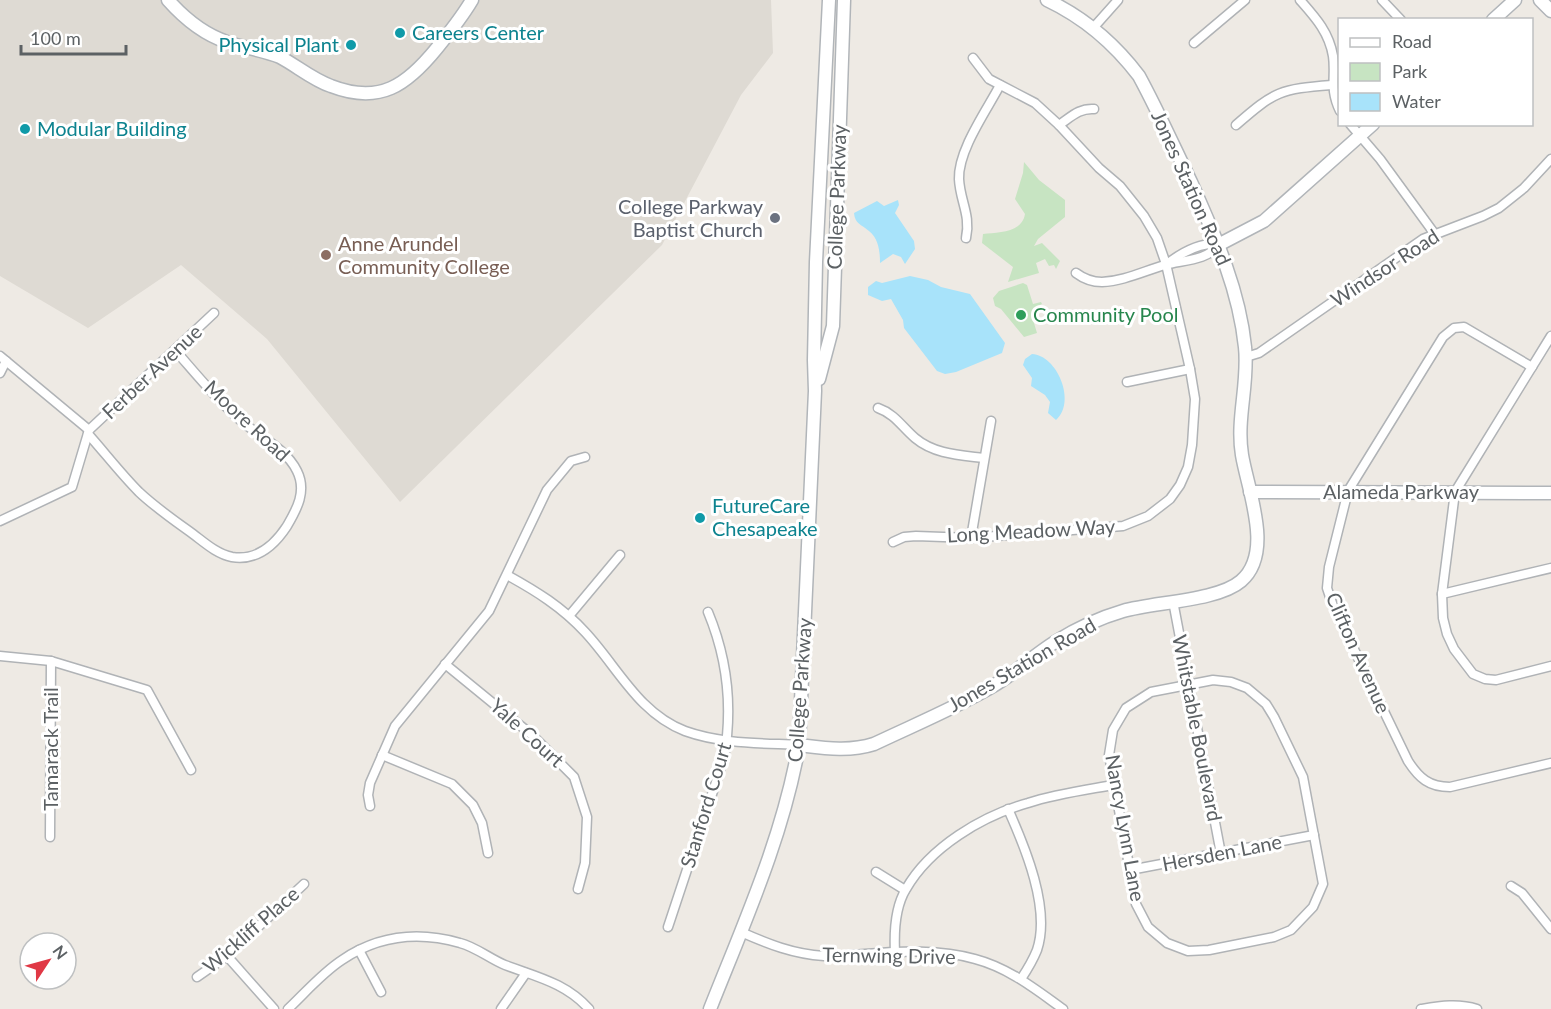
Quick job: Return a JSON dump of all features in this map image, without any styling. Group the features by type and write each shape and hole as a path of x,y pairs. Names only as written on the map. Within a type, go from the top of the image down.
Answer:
{"street":[{"path":"168,0 199,28 215,37 278,57 329,86 349,92 369,93 383,92 402,83 419,70 460,20 472,0"},
{"name":"College Parkway","path":"710,1009 771,853 789,794 799,745 815,392 816,262 829,0"},
{"name":"College Parkway","path":"815,392 833,326 844,0"},
{"name":"Jones Station Road","path":"799,745 847,749 874,744 991,687 1054,642 1074,631 1122,611 1206,596 1232,587 1248,573 1254,564 1258,546 1242,454 1241,434 1246,357 1237,302 1220,244 1139,76 1126,59 1094,27 1047,0"},
{"path":"1094,27 1118,0"},
{"path":"1194,42 1245,0"},
{"path":"1300,0 1327,34 1333,58 1332,85 1338,104"},
{"path":"1382,0 1399,18"},
{"path":"1495,18 1515,0"},
{"path":"1540,0 1551,11"},
{"name":"Long Meadow Way","path":"893,542 904,537 916,536 971,538 1123,526 1157,511 1170,499 1180,485 1188,467 1192,445 1195,399 1190,369 1166,264 1157,238 1120,186 1099,168 1059,125 1035,103 989,79 973,58"},
{"path":"966,238 969,226 959,178 961,164 966,149 1000,85"},
{"path":"1236,125 1265,101 1279,93 1296,88 1332,85"},
{"path":"1059,125 1079,111 1094,109"},
{"path":"1352,126 1385,165 1434,233"},
{"path":"1076,273 1086,280 1100,282 1126,278 1166,264 1180,255 1210,243 1220,244 1247,232 1264,221 1371,126"},
{"name":"Windsor Road","path":"1246,357 1258,353 1434,233 1499,208 1524,188 1551,159"},
{"path":"833,326 827,272 816,262 825,258 830,251 837,215"},
{"name":"Ferber Avenue","path":"89,432 214,313"},
{"name":"Clifton Avenue","path":"1532,367 1464,327 1454,327 1443,338 1348,491 1329,567 1327,588 1338,617 1407,761 1416,774 1426,782 1436,787 1450,787 1551,763"},
{"path":"1551,336 1455,492 1442,594 1443,618 1447,634 1454,649 1473,674 1485,679 1496,680 1551,666"},
{"name":"Moore Road","path":"3,359 89,432 140,492 160,510 217,551 234,557 262,553 276,542 300,501 301,486 298,473 288,458 240,420 216,397 175,350"},
{"path":"0,373 3,359"},
{"path":"1127,382 1190,369"},
{"path":"878,408 890,412 916,438 935,450 953,455 983,458"},
{"path":"971,538 991,421"},
{"path":"0,521 72,488 89,432"},
{"path":"370,806 368,795 370,783 395,726 489,611 547,490 571,461 585,457"},
{"name":"Alameda Parkway","path":"1250,492 1551,493"},
{"path":"569,616 620,555"},
{"path":"1442,594 1551,568"},
{"path":"507,575 542,594 569,616 598,646 633,693 656,714 683,730 727,741 799,745"},
{"name":"Whitstable Boulevard","path":"1173,601 1221,854"},
{"name":"Stanford Court","path":"668,927 724,758 727,741 728,679 718,634 708,612"},
{"path":"0,656 51,661 147,690 191,770"},
{"name":"Tamarack Trail","path":"50,837 51,661"},
{"name":"Yale Court","path":"445,664 532,735 574,777 587,818 585,863 578,889"},
{"name":"Nancy Lynn Lane","path":"1213,680 1231,682 1247,688 1266,704 1300,771 1323,884 1312,907 1291,930 1274,937 1209,950 1188,951 1167,943 1148,927 1136,904 1113,785 1108,755 1113,730 1126,708 1151,692 1213,680"},
{"path":"382,755 452,784 473,805 482,824 488,853"},
{"path":"895,952 895,926 905,890 925,865 941,850 980,824 1008,809 1058,795 1113,785"},
{"path":"1008,809 1033,872 1041,924 1038,948 1021,979"},
{"name":"Hersden Lane","path":"1130,870 1314,835"},
{"path":"876,872 905,890"},
{"name":"Wickliff Place","path":"197,976 227,956 304,884"},
{"path":"1511,886 1522,893 1551,929"},
{"name":"Ternwing Drive","path":"741,932 776,947 807,954 826,956 895,952 946,953 976,959 1021,979 1063,1009"},
{"path":"288,1009 340,961 359,950 387,939 420,935 462,943 499,962 569,990 589,1009"},
{"path":"359,950 381,992"},
{"path":"227,956 274,1009"},
{"path":"501,1009 526,973"},
{"path":"1421,1009 1443,1005 1477,1009"}],"shaded area":[{"name":"Anne Arundel Community College","path":"0,0 771,0 773,53 741,95 662,245 400,502 267,339 181,265 88,328 0,276"}],"green space":[{"path":"1024,162 1039,180 1065,200 1065,217 1038,239 1034,246 1042,243 1060,261 1056,269 1054,265 1049,266 1045,259 1036,263 1039,273 1008,282 1013,267 982,243 983,234 1014,228 1023,220 1025,214 1015,199"},
{"name":"Community Pool","path":"1023,283 1027,285 1033,304 1041,302 1042,304 1038,306 1034,323 1037,333 1024,337 1001,309 995,306 993,298 999,291"}],"water":[{"path":"898,200 899,205 895,213 914,241 915,249 905,264 901,257 893,254 880,263 875,238 857,222 854,213 877,201 884,206"},
{"path":"910,276 970,294 1005,343 1002,353 956,372 945,374 937,371 904,328 903,320 891,299 882,301 868,295 868,287 876,281 882,283"},
{"path":"1032,354 1041,356 1049,362 1061,381 1065,402 1056,420 1048,413 1050,402 1045,395 1031,386 1032,378 1023,365 1025,359"}],"place":[{"name":"Careers Center","path":"400,33"},
{"name":"Physical Plant","path":"351,45"},
{"name":"Modular Building","path":"25,129"},
{"name":"College Parkway Baptist Church","path":"775,218"},
{"name":"Anne Arundel Community College","path":"326,255"},
{"name":"Community Pool","path":"1021,315"},
{"name":"FutureCare Chesapeake","path":"700,518"}]}
